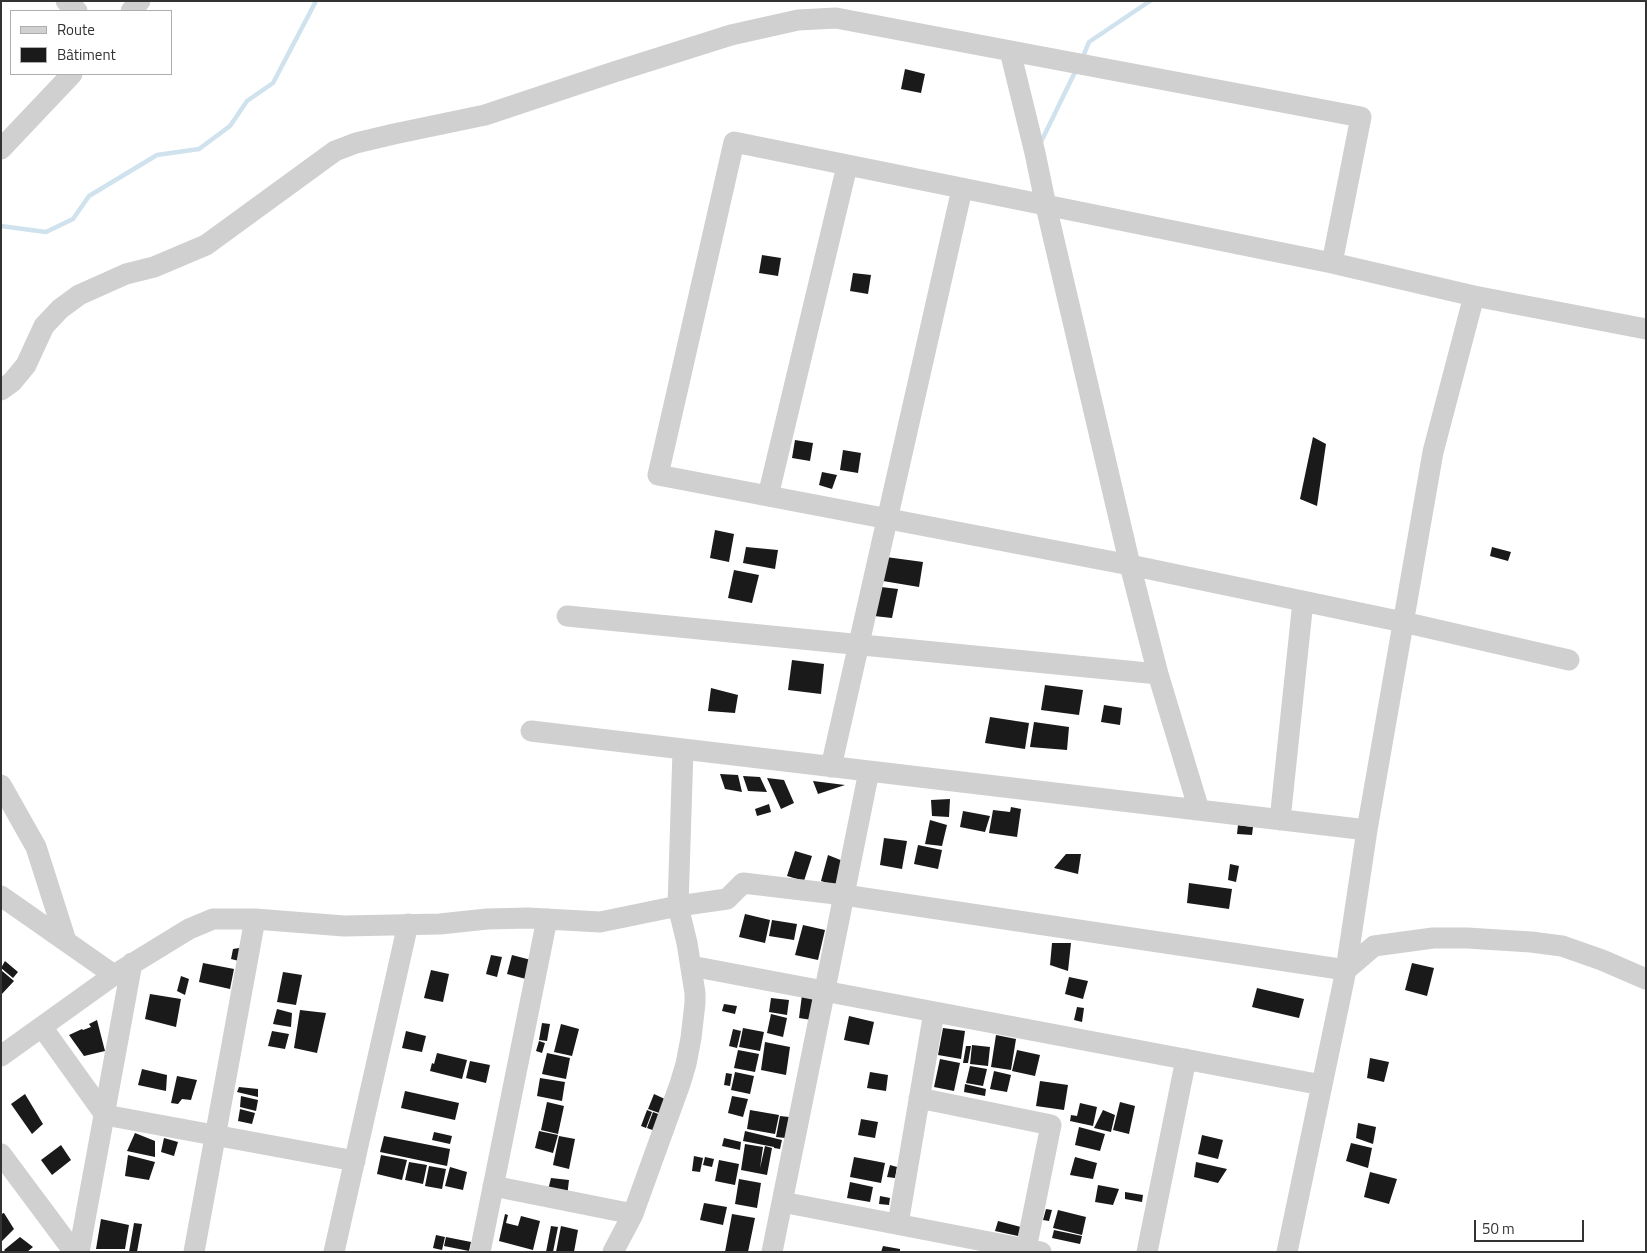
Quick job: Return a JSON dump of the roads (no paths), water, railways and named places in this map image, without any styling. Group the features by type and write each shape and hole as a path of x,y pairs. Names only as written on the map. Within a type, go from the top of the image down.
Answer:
{"street":[{"path":"66,1 77,10"},
{"path":"131,10 140,1"},
{"path":"1,390 12,382 26,365 44,326 79,295 126,274 154,267 206,245 335,151 356,143 485,115 723,38 798,20 836,18 1361,117 1332,264"},
{"path":"1010,51 1130,565 1158,674 1199,810"},
{"path":"1,149 71,75"},
{"path":"1569,660 1403,622 1130,565 658,475 734,142 1332,264 1474,296 1646,329"},
{"path":"768,496 846,166"},
{"path":"831,767 962,189"},
{"path":"1287,1252 1346,970 1367,830 1433,452 1474,296"},
{"path":"1280,820 1303,601"},
{"path":"567,616 1158,674"},
{"path":"531,732 1367,830"},
{"path":"613,1252 633,1214 686,1064 695,1003 691,966 678,906 683,750"},
{"path":"772,1252 869,771"},
{"path":"1,785 36,847 66,941"},
{"path":"1,1056 132,963 205,921 222,918 255,919 344,926 440,924 487,919 547,919 600,922 678,906 727,899 743,882 1346,970 1374,946 1433,938 1531,942 1562,946 1602,960 1646,979"},
{"path":"1,896 114,975"},
{"path":"194,1252 255,919"},
{"path":"480,1252 547,919"},
{"path":"334,1252 408,924"},
{"path":"79,1252 132,963"},
{"path":"691,966 1322,1085"},
{"path":"898,1224 934,1012"},
{"path":"42,1027 105,1114 355,1161"},
{"path":"1149,1251 1186,1059"},
{"path":"782,1202 1034,1250 1051,1125 919,1098"},
{"path":"1,1154 74,1252"},
{"path":"493,1186 633,1214"}],"waterway":[{"path":"1,226 46,232 73,219 89,196 157,155 199,149 230,126 247,101 273,83 316,1"},
{"path":"1082,59 1089,42 1150,1"},
{"path":"1040,144 1076,70"}]}
